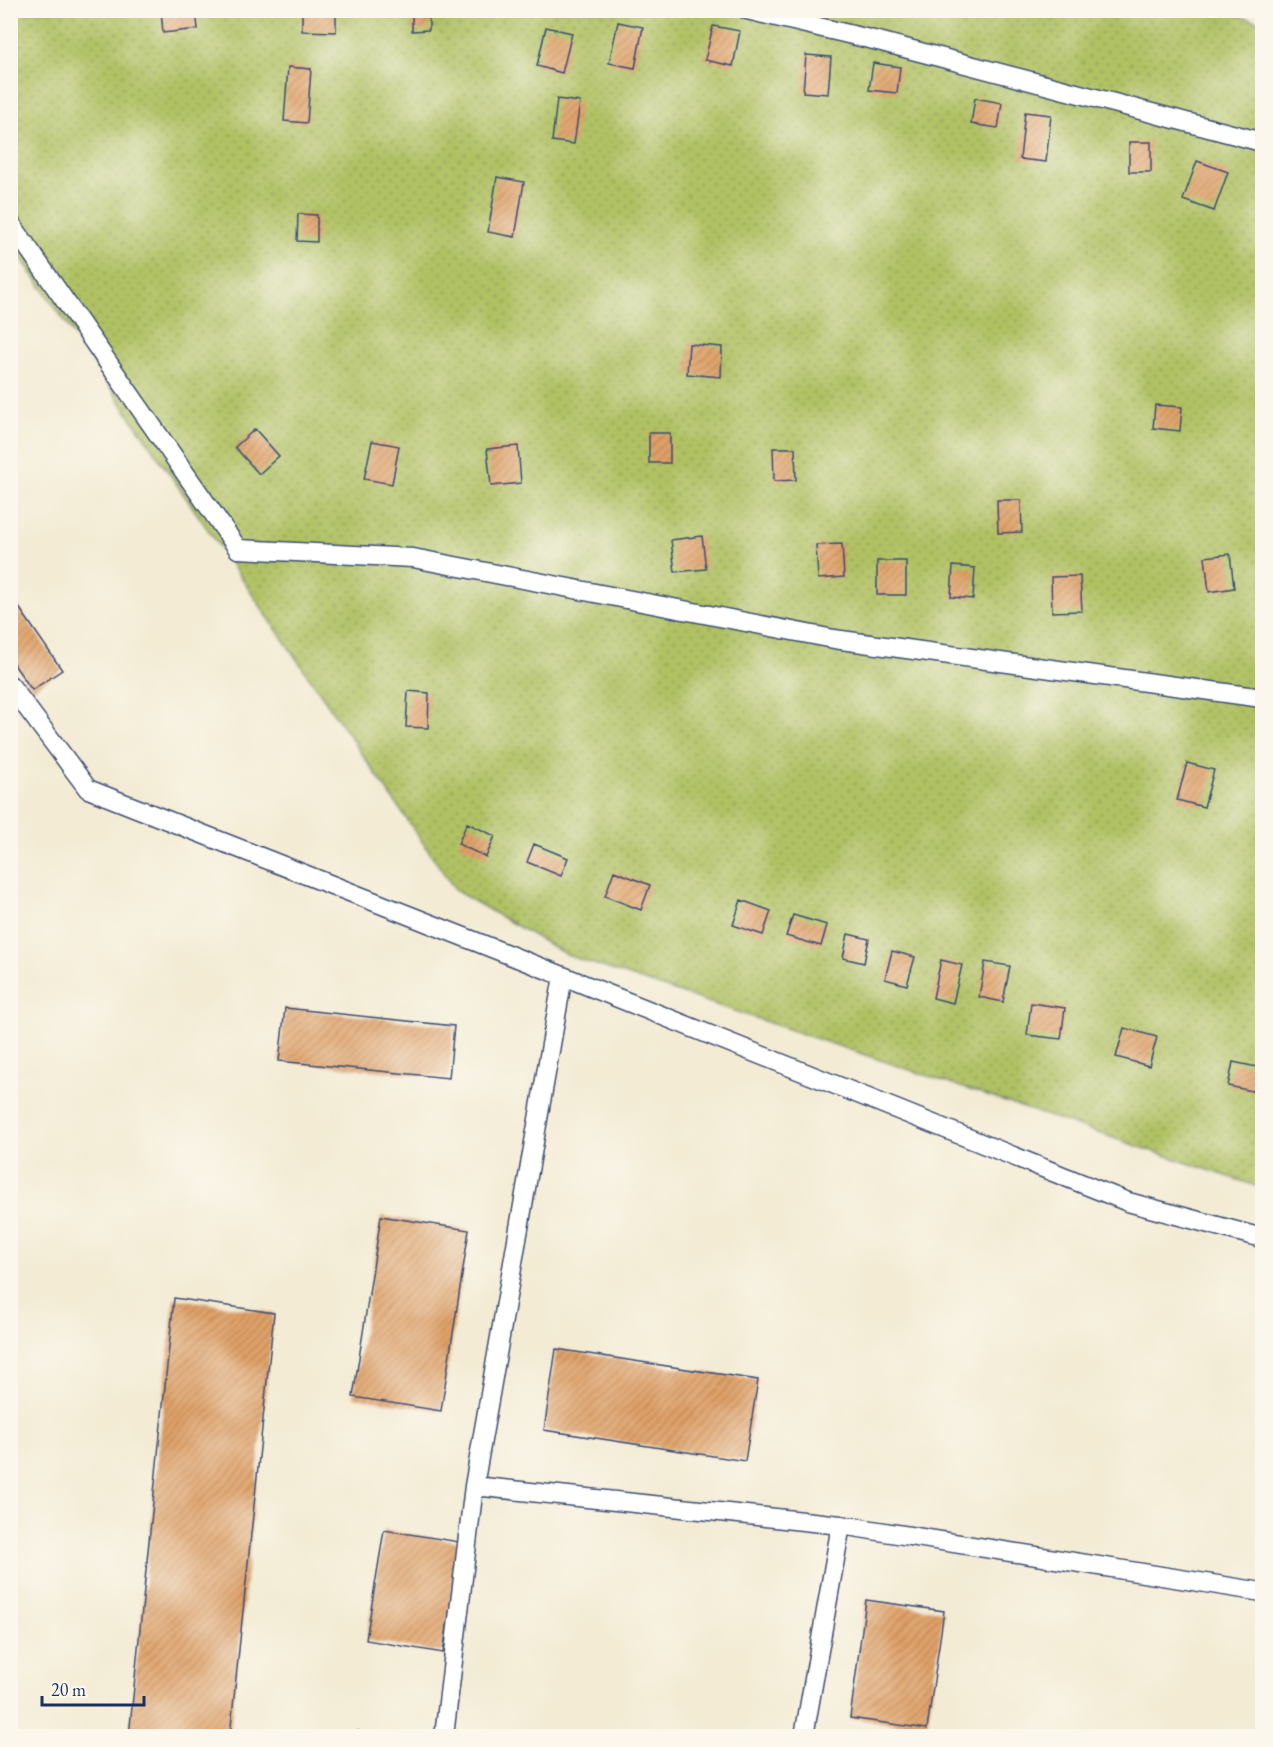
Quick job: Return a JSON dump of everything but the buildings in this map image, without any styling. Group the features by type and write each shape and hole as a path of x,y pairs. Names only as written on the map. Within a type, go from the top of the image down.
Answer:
{"lane":[{"path":"747,10 882,42 1263,142"},
{"path":"10,222 238,549 413,558 834,639 1263,698"},
{"path":"10,685 88,789 563,975 1128,1202 1263,1239"},
{"path":"444,1737 474,1486 563,975"},
{"path":"474,1486 841,1525 1263,1592"},
{"path":"804,1737 841,1525"}],"green space":[{"path":"1216,10 1262,22 1262,1188 567,955 456,891 11,243 10,11"}]}
